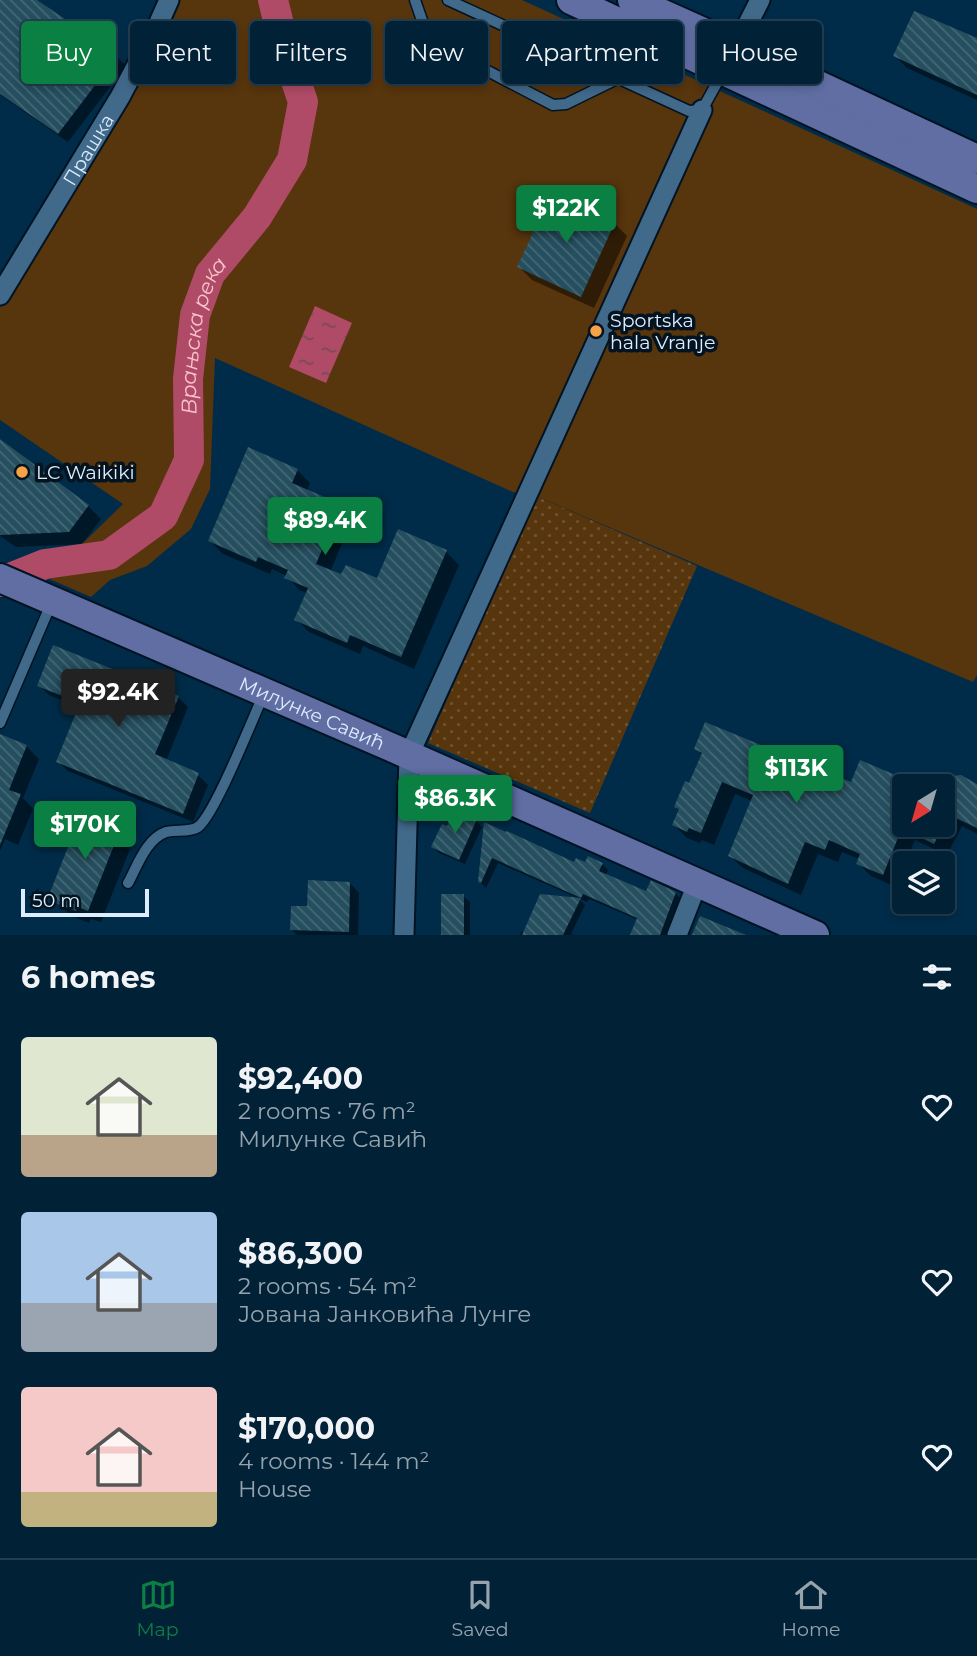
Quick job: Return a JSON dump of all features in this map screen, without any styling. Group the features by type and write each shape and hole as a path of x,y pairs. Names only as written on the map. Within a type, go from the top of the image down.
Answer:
{"street":[{"name":"Прашка","path":"0,295 120,97 158,27 169,0"},
{"path":"571,0 697,60"},
{"path":"632,0 697,29"},
{"path":"750,21 760,0"},
{"path":"749,84 977,189"},
{"path":"816,84 977,159"},
{"path":"404,935 409,755 702,110"},
{"name":"Милунке Савић","path":"0,578 815,935"},
{"path":"677,935 697,884"}],"lane":[{"path":"415,0 425,29 438,45 502,78"},
{"path":"448,0 502,25"},
{"path":"513,84 553,105 566,104 607,84"},
{"path":"632,84 689,111 702,110 716,84"},
{"path":"0,723 43,596"},
{"path":"128,883 155,839 166,832 190,830 204,820 265,692"}],"shaded area":[{"name":"Sportska hala Vranje","path":"161,0 522,0 568,21 502,21 502,84 683,84 683,74 697,80 697,84 705,84 977,209 977,675 973,682 536,496 513,492 215,358 210,489 191,529 147,566 110,580 91,597 47,578 123,504 0,420 0,305 130,59 130,84 236,84 236,21 150,21"},
{"path":"536,496 697,566 590,813 428,743"}],"water":[{"path":"315,306 352,323 326,383 289,367"}],"building":[{"path":"0,0 37,0 68,21 21,21 21,84 96,84 58,134 0,94"},
{"path":"914,11 977,38 977,95 893,56"},
{"path":"552,192 615,222 581,297 517,267"},
{"name":"LC Waikiki","path":"0,439 89,505 69,532 0,535"},
{"path":"248,447 298,469 292,483 341,504 316,564 341,574 346,565 377,578 398,529 447,550 401,657 350,635 347,643 294,620 308,588 284,578 288,570 258,557 256,562 208,541"},
{"path":"53,645 179,696 155,754 199,773 183,814 56,762 80,703 37,686"},
{"path":"705,722 851,782 860,760 893,774 892,837 898,837 883,875 856,864 860,854 829,840 825,850 805,842 788,884 728,856 753,795 722,782 701,833 689,828 687,832 672,825 679,809 674,807 685,781 689,783 702,753 694,749"},
{"path":"0,734 27,745 9,790 21,794 0,845"},
{"path":"961,775 977,784 977,828 956,818 956,776"},
{"path":"83,809 122,825 88,911 78,907 76,911 55,903 57,898 49,895"},
{"path":"454,809 477,819 459,860 431,847 442,824 447,826"},
{"path":"484,822 574,862 576,858 585,862 588,856 603,863 599,871 646,891 651,880 676,892 660,935 630,935 637,918 583,894 581,898 492,858 481,883 478,882"},
{"path":"920,837 938,837 934,844"},
{"path":"308,880 350,882 349,932 290,930 291,906 307,906"},
{"path":"441,894 464,894 464,935 441,935"},
{"path":"540,894 581,898 563,935 522,935"},
{"path":"700,916 746,935 692,935"}],"waterway":[{"name":"Врањска река","path":"0,582 45,564 109,555 163,516 189,460 188,379 195,315 210,274 257,217 292,160 303,102 284,45 273,0"}],"place":[{"name":"Sportska hala Vranje","path":"596,331"},
{"name":"LC Waikiki","path":"22,472"}]}
